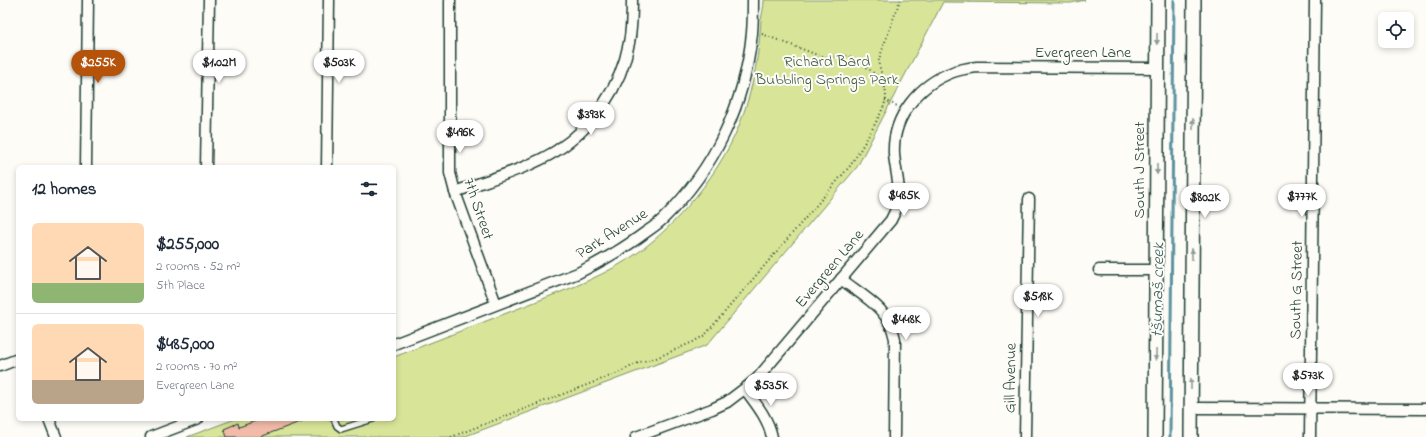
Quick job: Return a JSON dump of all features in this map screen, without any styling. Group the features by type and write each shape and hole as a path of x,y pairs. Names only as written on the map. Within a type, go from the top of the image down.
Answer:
{"street":[{"path":"86,165 88,0"},
{"path":"206,165 209,0"},
{"path":"327,165 329,0"},
{"name":"7th Street","path":"450,0 450,173 455,192 496,304"},
{"path":"455,192 531,164 556,151 576,136 591,120 601,109 612,91 625,60 632,19 632,0"},
{"name":"Park Avenue","path":"396,343 578,273 608,258 663,220 694,183 716,152 732,119 749,57 752,33 753,0"},
{"name":"South J Street","path":"1155,437 1158,0"},
{"path":"1191,437 1194,0"},
{"name":"South G Street","path":"1310,437 1315,0"},
{"name":"Evergreen Lane","path":"636,437 727,402 756,380 891,220 898,205 899,188 894,153 898,126 906,110 921,91 937,79 954,71 977,67 1157,68"},
{"name":"Gill Avenue","path":"1025,437 1029,199"},
{"path":"1099,270 1156,270"},
{"path":"841,279 883,311 893,329 895,339 894,437"},
{"path":"0,366 16,359"},
{"path":"745,389 764,416 772,437"},
{"path":"1191,408 1426,409"},
{"path":"50,421 56,437"},
{"path":"151,437 193,421"}],"lane":[{"path":"335,421 337,426 341,429 367,421"}],"path":[{"path":"450,437 618,373 640,362 656,358 705,335 850,166 884,106 885,100 883,81 879,64 880,56 900,0"},
{"path":"752,33 761,33 825,57 849,56 863,64 883,81"},
{"path":"885,100 906,110"}],"green space":[{"name":"Richard Bard Bubbling Springs Park","path":"764,0 1085,0 1071,3 943,2 857,167 707,345 463,437 187,437 230,421 396,421 396,356 576,286 615,267 645,247 680,215 696,196 724,156 735,135 747,103 753,80"}],"building":[{"path":"256,421 302,421 260,437 227,437 224,429 238,423 239,427"}],"waterway":[{"name":"tšumaš creek","path":"1170,437 1174,0"}]}
